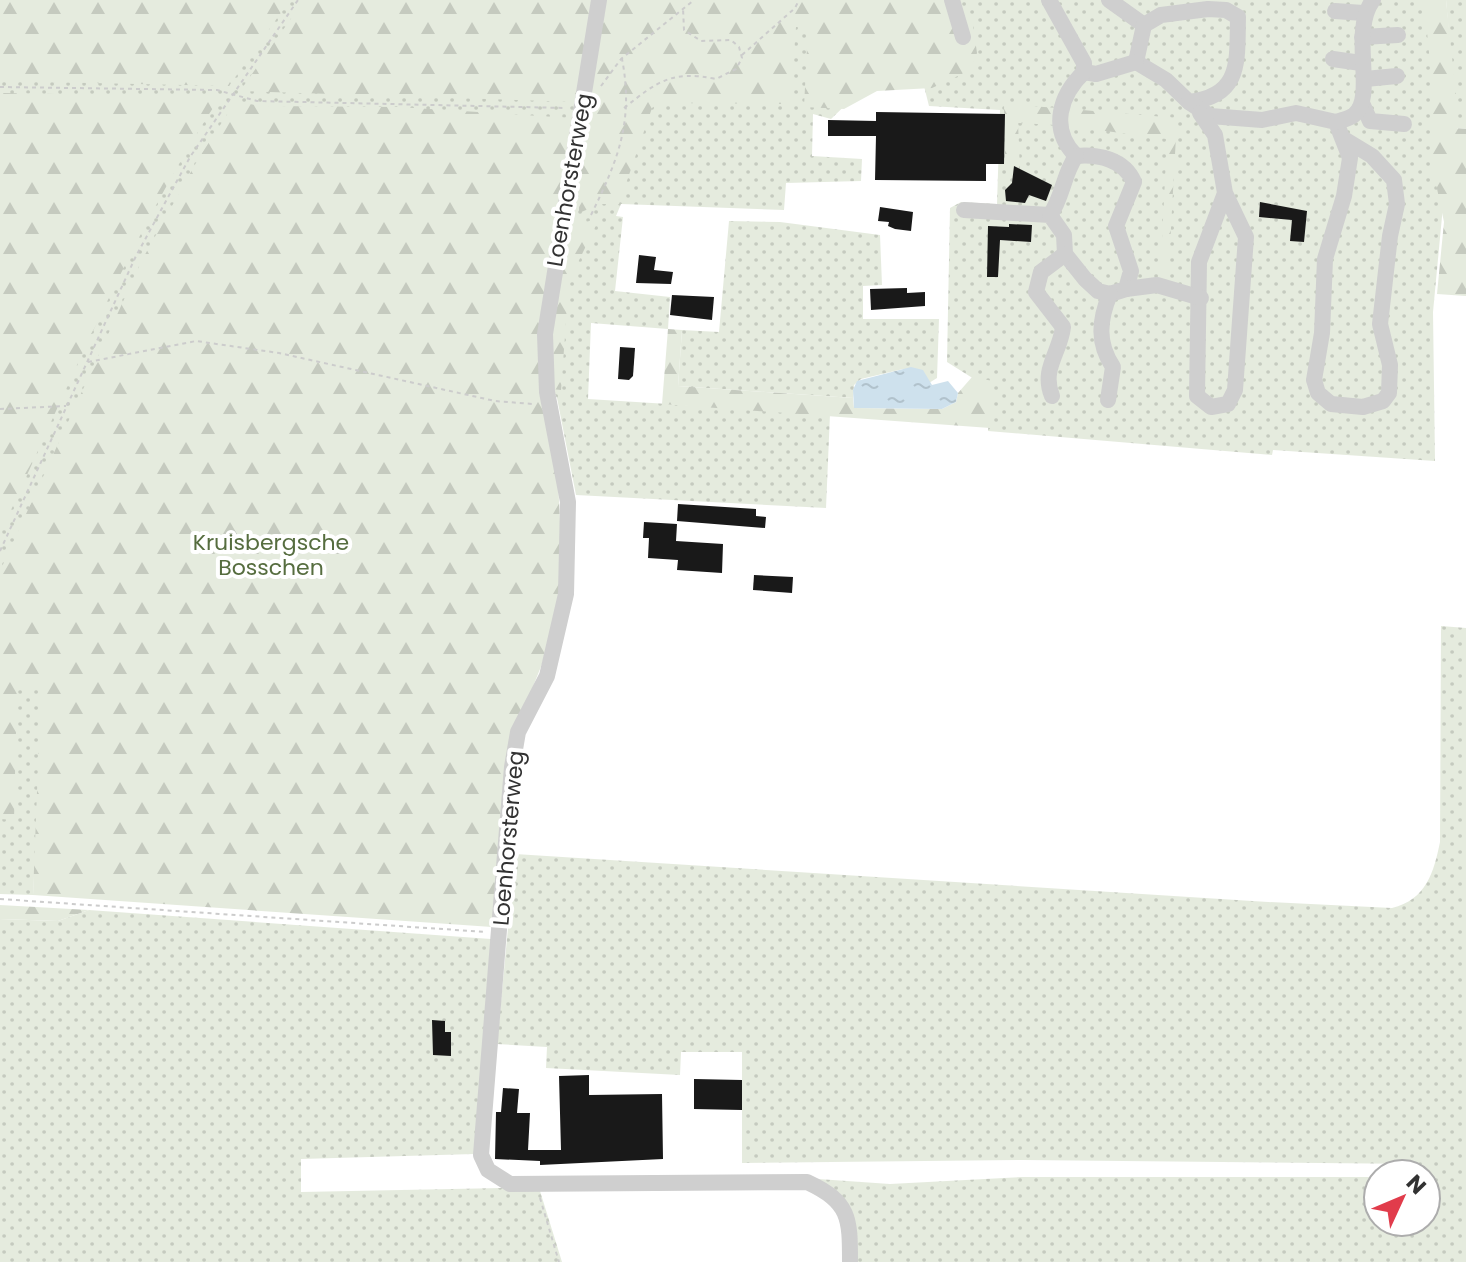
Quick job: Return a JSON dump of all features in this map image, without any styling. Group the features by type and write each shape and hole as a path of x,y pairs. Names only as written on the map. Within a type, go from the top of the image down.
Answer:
{"street":[{"name":"Loenhorsterweg","path":"599,0 545,334 549,405 568,502 566,594 547,676 518,732 481,1155 488,1170 503,1182 807,1182 830,1194 847,1214 850,1262"},
{"path":"952,0 963,37"},
{"path":"1049,0 1084,63 1084,72 1068,88 1060,108 1066,145 1076,156"},
{"path":"1109,0 1144,25"},
{"path":"1335,11 1368,7 1362,37 1362,103 1370,121 1404,124"},
{"path":"1136,62 1144,25 1161,15 1226,10 1238,17 1237,68 1229,83 1211,100 1194,108"},
{"path":"1362,37 1398,35"},
{"path":"1333,59 1363,71 1397,76"},
{"path":"1084,72 1096,74 1136,62 1166,80 1215,135 1225,193 1246,237 1235,390 1228,404 1219,406 1202,403 1197,396 1201,298 1199,262 1225,193"},
{"path":"1194,108 1262,120 1296,113 1336,122 1354,115 1362,103"},
{"path":"1336,122 1350,158 1344,196 1325,259 1322,333 1314,380 1318,393 1331,404 1363,407 1383,401 1389,393 1390,365 1380,324 1390,236 1397,204 1394,180 1372,156 1344,139"},
{"path":"1076,156 1096,154 1110,159 1130,174 1134,182 1116,226 1131,271 1101,315 1104,354 1113,367 1108,400"},
{"path":"1050,215 1060,201 1062,181 1076,156"},
{"path":"964,210 1050,215"},
{"path":"1050,215 1064,235 1065,254 1098,291 1118,292 1157,285 1201,298"},
{"path":"1052,396 1047,384 1049,366 1062,339 1063,327 1036,292 1041,272 1065,254"}],"path":[{"path":"0,551 143,244 190,157 230,94 298,0"},
{"path":"0,87 217,90 257,101 583,108 621,59 694,0"},
{"path":"624,108 677,76 696,73 716,79 736,69 741,55 799,4 799,0"},
{"path":"683,7 684,30 701,41 731,40 741,55"},
{"path":"591,215 618,159 627,88 621,59"},
{"path":"87,363 196,341 279,353 495,401 549,405"},
{"path":"0,409 66,406"},
{"path":"0,899 500,933"},
{"path":"535,1184 559,1262"}],"green space":[{"name":"Kruisbergsche Bosschen","path":"0,0 1442,0 1456,115 1446,0 1466,0 1466,129 1457,128 1443,206 1433,312 1435,461 1273,450 1272,455 988,431 990,389 947,362 950,208 961,202 997,204 1000,110 929,106 924,86 863,88 831,119 813,114 812,156 862,159 861,181 786,183 784,210 621,204 616,216 623,217 615,291 670,297 668,329 591,323 588,399 830,414 826,508 576,495 557,398 552,389 562,378 34,877 33,895 0,894"},
{"path":"0,0 290,0 229,86 0,81"},
{"path":"304,0 593,0 576,102 240,91"},
{"path":"605,0 959,0 973,25 977,53 973,64 962,74 932,88 877,91 844,109 804,107 808,28 796,27 790,104 658,103 652,108 619,204 600,204 579,213 579,167"},
{"path":"1424,0 1446,0 1457,104 1456,128 1466,129 1466,296 1437,294 1444,222 1430,155 1432,84"},
{"path":"0,93 220,97 129,256 0,534"},
{"name":"Kruisbergsche Bosschen","path":"235,102 264,106 398,107 572,118 547,274 561,538 559,598 542,664 530,694 492,927 33,895 41,689 17,687 14,820 0,819 0,571 142,260 197,161"},
{"path":"1004,104 1058,108 1056,125 1018,123 1020,171 1000,168 1005,166"},
{"path":"1070,109 1177,118 1168,282 1160,281 1167,139 1067,126"},
{"path":"600,217 569,281 561,390 552,389 555,302 568,229"},
{"path":"729,221 780,222 880,235 882,285 863,286 863,319 939,319 937,378 929,383 903,369 861,379 854,385 853,398 678,386 682,330 719,332"},
{"path":"668,329 682,330 678,386 853,398 854,408 942,409 956,402 958,393 972,377 993,381 990,428 662,404"},
{"path":"1441,626 1466,628 1466,1262 857,1262 854,1224 847,1205 818,1179 890,1184 1021,1177 1362,1177 1362,1238 1442,1238 1442,1158 1362,1158 1362,1163 1023,1160 742,1163 742,1052 681,1052 680,1075 546,1068 547,1047 497,1044 515,854 1392,908 1421,892 1435,864 1440,842"},
{"path":"0,905 89,910 58,921 0,919"},
{"path":"89,910 491,939 474,1154 301,1159 301,1192 502,1188 540,1191 562,1262 0,1262 0,919 58,921"}],"water":[{"path":"911,367 923,370 932,385 948,381 958,393 956,402 942,409 854,408 853,390 857,381"}],"building":[{"path":"876,112 1005,114 1004,164 986,164 986,181 875,180 876,136 828,136 828,120 876,121"},
{"path":"1014,166 1052,185 1046,201 1029,195 1025,203 1006,201 1005,190 1012,183"},
{"path":"1260,202 1307,211 1304,242 1290,241 1292,220 1259,217"},
{"path":"880,207 913,212 911,231 895,229 888,226 889,222 878,221"},
{"path":"1009,224 1032,225 1031,242 1000,240 998,277 987,277 988,226 1009,227"},
{"path":"639,255 656,257 654,270 673,272 671,284 636,283"},
{"path":"907,288 907,293 925,292 925,306 871,310 870,289"},
{"path":"672,295 714,297 712,320 670,315"},
{"path":"620,347 635,348 633,376 629,380 618,379"},
{"path":"678,504 756,509 756,516 766,517 765,528 677,521"},
{"path":"644,522 677,524 676,541 723,544 722,573 677,570 678,560 648,558 649,538 643,538"},
{"path":"754,575 793,577 792,593 753,590"},
{"path":"432,1020 445,1021 445,1032 451,1032 451,1056 433,1055"},
{"path":"589,1075 589,1095 662,1094 663,1159 540,1165 540,1161 495,1159 496,1112 501,1112 503,1088 519,1089 517,1113 530,1113 528,1150 561,1150 559,1076"},
{"path":"694,1079 742,1080 742,1110 694,1109"}]}
